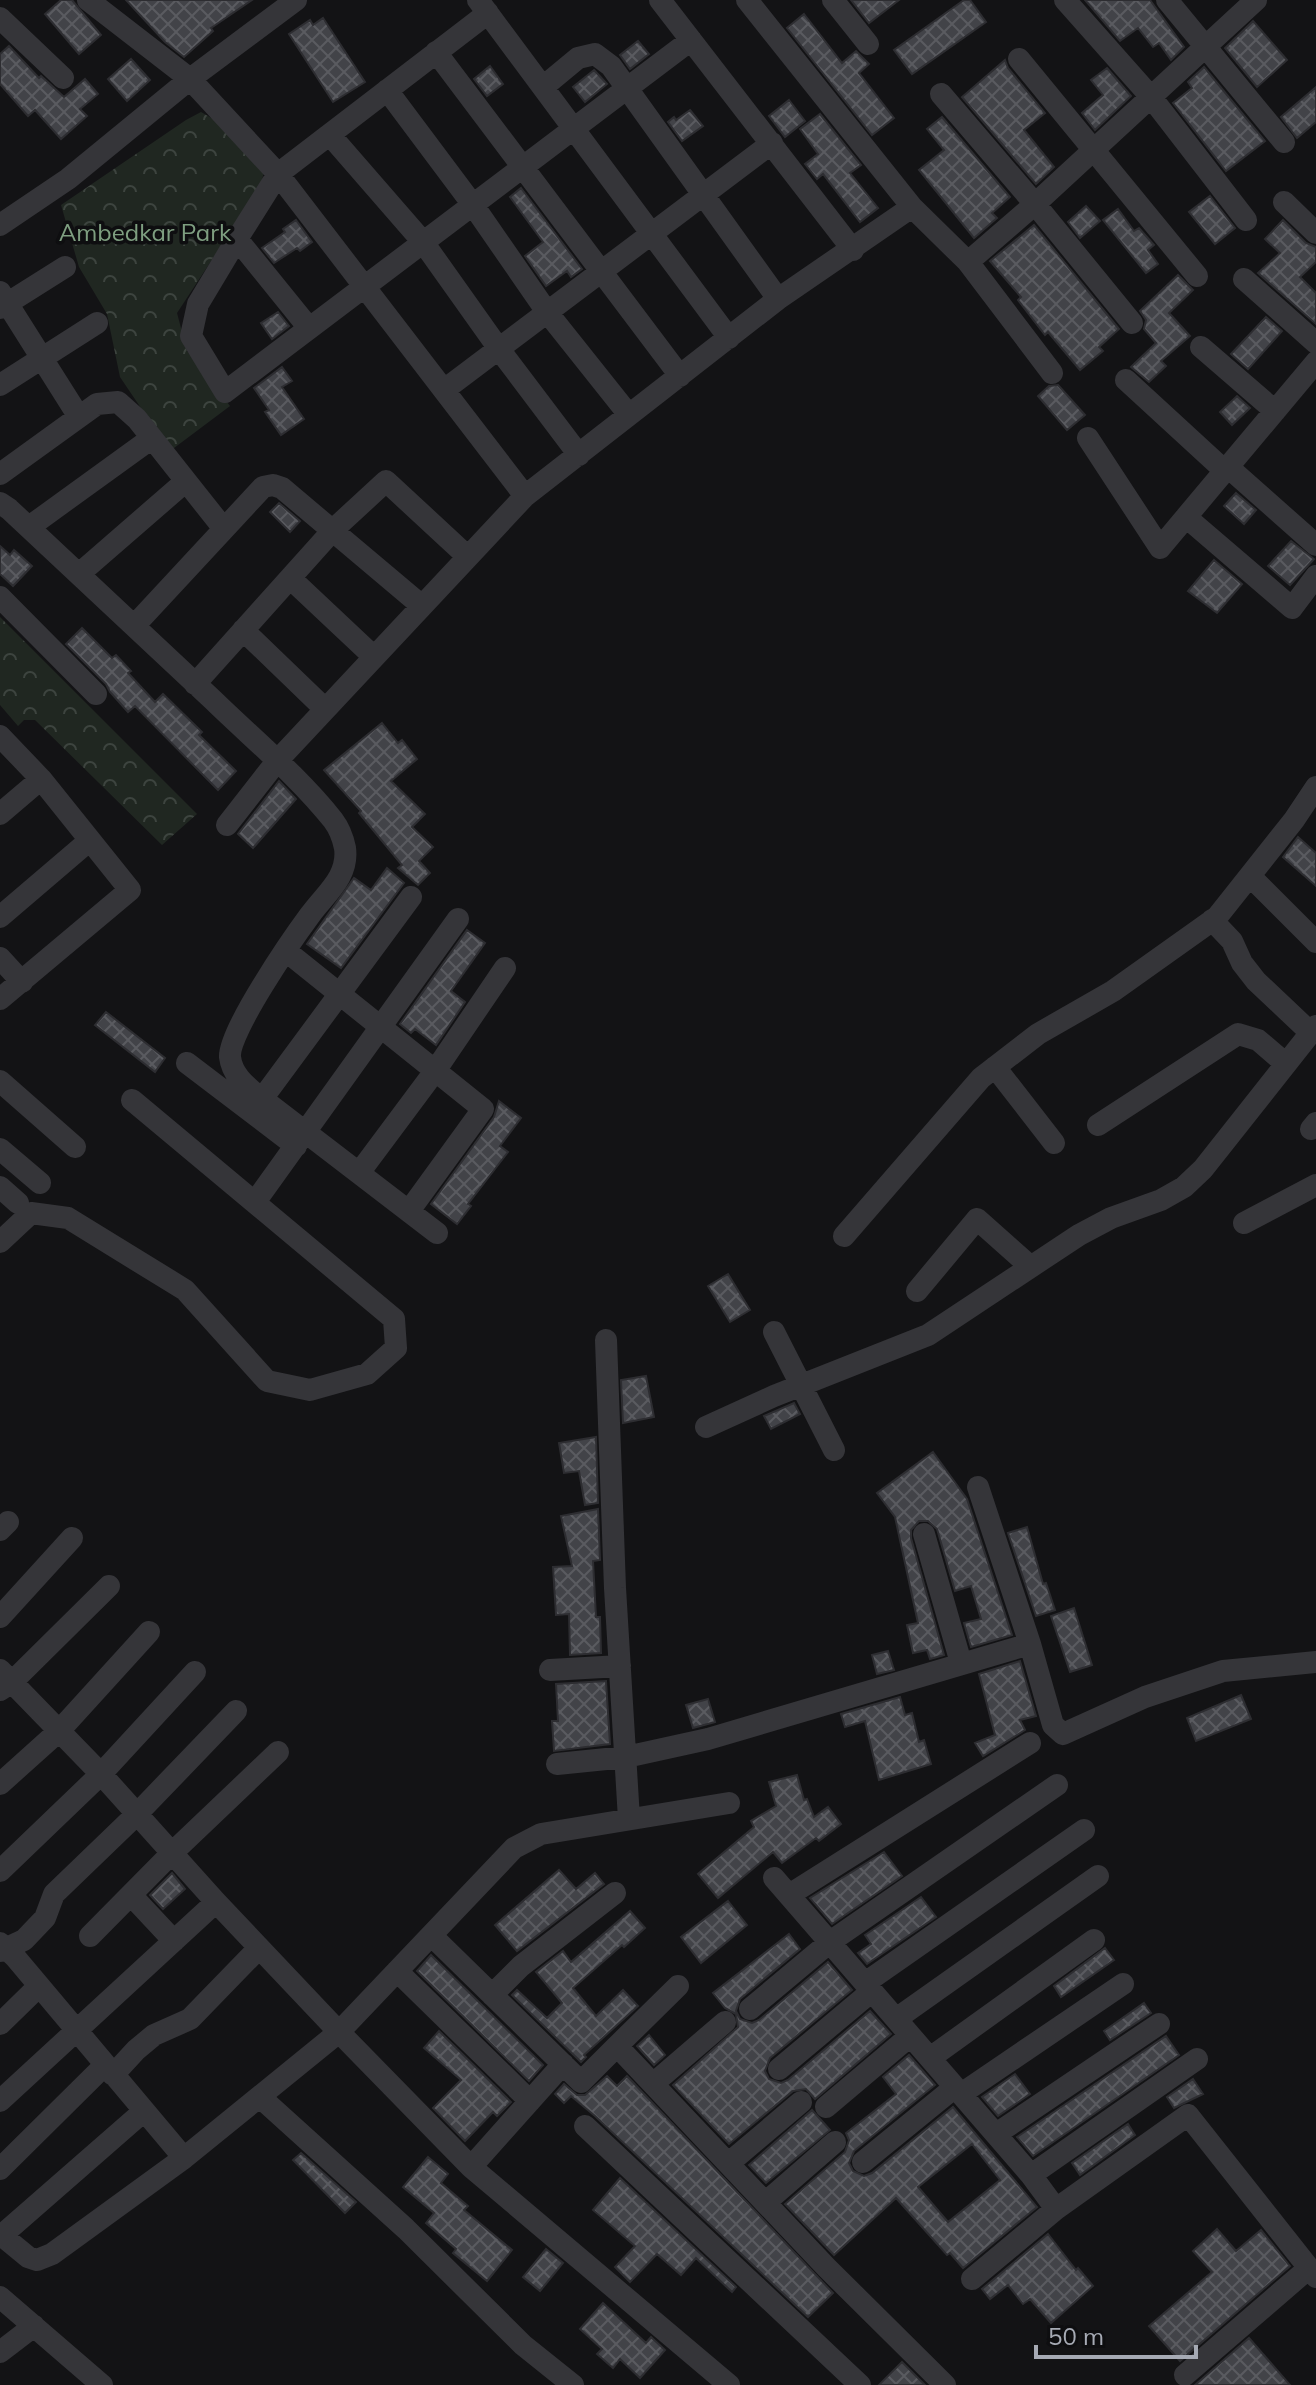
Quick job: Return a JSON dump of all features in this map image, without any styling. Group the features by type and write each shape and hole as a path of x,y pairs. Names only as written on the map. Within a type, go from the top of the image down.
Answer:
{"street":[{"path":"88,0 190,79 278,174 525,496"},
{"path":"0,225 68,179 190,79 296,0"},
{"path":"660,0 853,250"},
{"path":"747,0 912,207 968,262 1052,373"},
{"path":"833,0 868,44"},
{"path":"1065,0 1151,97 1246,220"},
{"path":"1167,0 1284,142"},
{"path":"968,262 1256,0"},
{"path":"691,40 626,88 574,128 473,205 225,392 191,336 198,304 278,174 436,52 483,6 574,128 729,338"},
{"path":"0,18 63,78"},
{"path":"436,52 680,376"},
{"path":"543,87 578,58 595,54 611,66 778,299"},
{"path":"1019,59 1092,152 1197,276"},
{"path":"387,90 473,205 547,312 629,415"},
{"path":"941,94 1132,323"},
{"path":"330,135 423,242 579,455"},
{"path":"444,390 772,143"},
{"path":"1284,202 1316,233"},
{"path":"227,825 277,761 525,496 778,299 912,207"},
{"path":"237,239 309,328"},
{"path":"65,267 2,301 79,417"},
{"path":"1244,279 1316,343"},
{"path":"0,385 97,323"},
{"path":"1201,347 1275,411"},
{"path":"1088,438 1160,548 1316,362"},
{"path":"1126,380 1316,545"},
{"path":"0,474 97,404 118,402 137,419 224,529"},
{"path":"29,527 152,438"},
{"path":"79,574 186,481"},
{"path":"195,684 334,529 386,481 468,557"},
{"path":"134,626 263,487 273,485 282,488 334,529 422,606"},
{"path":"0,503 277,761 334,821 341,833 346,857 333,890 311,913 236,1031 230,1055 239,1080 301,1140"},
{"path":"1186,517 1292,608 1316,576"},
{"path":"290,578 374,657"},
{"path":"0,597 96,694"},
{"path":"243,630 325,709"},
{"path":"0,736 41,779 130,890 0,999"},
{"path":"0,814 41,779"},
{"path":"844,1236 981,1078 1038,1034 1113,991 1212,920 1250,876 1316,787"},
{"path":"0,917 90,840"},
{"path":"1250,876 1316,942"},
{"path":"262,1099 411,897"},
{"path":"255,1202 458,919"},
{"path":"706,1427 928,1335 1079,1235 1111,1218 1161,1200 1184,1187 1203,1169 1313,1029 1256,981 1242,963 1232,941 1212,920"},
{"path":"286,951 483,1109 409,1211"},
{"path":"0,958 22,982"},
{"path":"359,1173 435,1071 505,968"},
{"path":"1098,1125 1238,1034 1258,1040 1285,1063"},
{"path":"187,1063 301,1140 359,1173 437,1233"},
{"path":"995,1067 1054,1143"},
{"path":"0,1081 75,1147"},
{"path":"0,1242 31,1213 68,1218 185,1290 267,1381 310,1390 367,1374 396,1348 394,1319 132,1100"},
{"path":"0,1149 40,1183"},
{"path":"1244,1223 1316,1185"},
{"path":"0,1187 18,1203"},
{"path":"917,1291 977,1219 1031,1267"},
{"path":"774,1332 834,1450"},
{"path":"606,1340 629,1819"},
{"path":"978,1487 1030,1644 1053,1725 1063,1734 1145,1697 1223,1671 1316,1662"},
{"path":"924,1534 961,1663"},
{"path":"0,1617 72,1538"},
{"path":"109,1586 4,1681 101,1774 259,1948 471,2167 729,2385"},
{"path":"0,1784 59,1731 149,1632"},
{"path":"557,1764 626,1757 708,1739 1030,1644"},
{"path":"550,1670 620,1666"},
{"path":"0,1871 101,1774 195,1672"},
{"path":"184,2158 39,1986 1,1947 24,1940 45,1918 54,1894 137,1814 236,1711"},
{"path":"1030,1743 782,1886 1031,2175 1056,2209"},
{"path":"90,1936 278,1752"},
{"path":"750,2009 830,1942 1057,1785"},
{"path":"144,2111 1,2235 28,2257 37,2260 52,2254 184,2158 339,2032 514,1848 541,1834 729,1803"},
{"path":"779,2069 869,1987 1084,1830"},
{"path":"826,2107 903,2027 1098,1876"},
{"path":"492,1995 521,1966 615,1893"},
{"path":"131,1895 174,1941"},
{"path":"0,2101 216,1902"},
{"path":"432,1936 581,2082 678,1986"},
{"path":"930,2058 1094,1940"},
{"path":"0,2169 109,2070 154,2035 190,2019 259,1948"},
{"path":"397,1971 530,2101"},
{"path":"863,2162 958,2091 1123,1984"},
{"path":"0,2024 39,1986"},
{"path":"654,2083 725,2022"},
{"path":"996,2134 1159,2024"},
{"path":"617,2046 945,2385"},
{"path":"1031,2175 1197,2059"},
{"path":"471,2167 563,2064"},
{"path":"260,2097 406,2229 523,2345 573,2385"},
{"path":"729,2163 801,2102"},
{"path":"972,2279 1056,2209 1188,2115 1313,2272 1185,2375"},
{"path":"585,2126 860,2385"},
{"path":"766,2202 835,2142"},
{"path":"0,2297 102,2385"},
{"path":"0,2352 34,2326"}],"green space":[{"name":"Ambedkar Park","path":"201,112 232,130 264,171 261,185 177,313 187,351 230,406 170,451 120,377 107,314 79,267 61,205"},
{"path":"0,617 197,814 162,845 35,720 24,720 18,726 0,705"}],"building":[{"path":"61,0 72,0 101,35 79,54 45,14"},
{"path":"126,0 252,0 211,28 213,31 184,57 165,42"},
{"path":"851,0 899,0 869,23"},
{"path":"964,0 970,0 986,22 912,74 894,50"},
{"path":"1085,0 1150,0 1184,47 1171,60 1159,43 1153,47 1138,28 1120,41"},
{"path":"804,14 842,63 856,51 869,64 859,73 894,118 872,135 787,28"},
{"path":"323,18 365,82 333,102 289,34 310,20 313,25"},
{"path":"1253,21 1287,60 1257,87 1225,48"},
{"path":"638,41 649,54 630,69 620,55"},
{"path":"9,46 39,78 41,76 64,97 85,79 98,94 80,109 87,116 61,139 35,110 28,116 0,84 0,54"},
{"path":"131,59 150,80 127,101 108,79"},
{"path":"1005,60 1008,68 1045,113 1024,130 1054,167 1036,184 962,97"},
{"path":"490,66 503,84 487,96 474,79"},
{"path":"1204,67 1265,141 1226,171 1173,103 1192,88 1188,82"},
{"path":"1107,68 1131,96 1095,130 1082,113 1103,95 1091,80"},
{"path":"594,70 607,84 585,102 573,87"},
{"path":"1316,87 1316,122 1297,138 1281,117"},
{"path":"789,100 805,121 785,137 769,116"},
{"path":"690,110 703,126 682,141 668,122"},
{"path":"820,114 861,165 850,173 878,208 860,222 823,174 817,179 805,164 818,154 800,129"},
{"path":"942,117 1010,197 992,213 997,218 974,238 919,170 944,150 927,129"},
{"path":"521,188 582,269 571,277 567,271 546,286 525,256 543,242 510,197"},
{"path":"1210,196 1235,228 1215,244 1189,212"},
{"path":"1086,206 1100,221 1080,238 1068,222"},
{"path":"1118,209 1134,231 1139,228 1154,245 1148,250 1158,264 1146,273 1103,220"},
{"path":"296,220 312,242 274,263 262,248"},
{"path":"1283,220 1306,243 1316,247 1316,262 1300,277 1316,293 1316,324 1258,273 1280,253 1265,239"},
{"path":"1034,225 1119,329 1099,347 1103,351 1080,370 1048,332 1045,335 1018,300 1021,297 990,261"},
{"path":"1178,275 1193,290 1169,313 1190,336 1161,361 1166,366 1149,382 1131,367 1156,343 1144,329 1146,320 1140,311"},
{"path":"278,312 289,326 272,339 261,323"},
{"path":"1266,317 1282,331 1248,369 1231,354"},
{"path":"282,367 292,381 282,387 304,419 281,435 265,412 269,410 254,388"},
{"path":"1058,385 1085,415 1067,430 1038,396 1049,386"},
{"path":"1237,396 1250,408 1232,425 1220,412"},
{"path":"1236,493 1256,510 1244,524 1224,506"},
{"path":"279,503 300,521 290,532 270,512"},
{"path":"1291,541 1314,559 1290,585 1268,566"},
{"path":"0,546 10,555 14,550 32,566 13,586 0,574"},
{"path":"1214,560 1242,584 1217,613 1188,591"},
{"path":"82,628 112,658 116,655 155,702 163,694 236,771 218,790 135,706 128,712 106,684 66,644"},
{"path":"382,723 398,743 402,740 417,759 391,781 425,814 412,827 433,847 419,861 430,873 418,885 398,868 402,865 359,813 361,811 324,770"},
{"path":"279,781 296,799 253,848 238,834"},
{"path":"1298,837 1316,853 1316,886 1283,857"},
{"path":"387,868 404,883 341,968 307,944 354,878 371,890"},
{"path":"467,930 485,943 451,991 465,1002 436,1045 415,1029 411,1033 400,1024"},
{"path":"106,1012 165,1058 155,1072 95,1025"},
{"path":"499,1101 521,1118 500,1146 508,1152 468,1204 471,1206 457,1224 431,1204 494,1117"},
{"path":"728,1274 750,1310 730,1322 708,1286"},
{"path":"646,1376 654,1417 623,1423 621,1380"},
{"path":"794,1403 800,1414 771,1429 764,1416"},
{"path":"596,1437 598,1503 585,1505 579,1471 564,1473 559,1443"},
{"path":"933,1452 967,1499 1012,1635 971,1647 964,1623 981,1619 971,1586 955,1591 937,1529 928,1521 919,1521 911,1530 911,1538 944,1655 930,1659 927,1650 913,1653 907,1625 918,1623 895,1517 877,1493"},
{"path":"598,1509 600,1560 593,1561 601,1653 570,1655 569,1614 556,1615 553,1567 572,1566 561,1516"},
{"path":"1027,1527 1043,1584 1046,1583 1055,1610 1036,1616 1008,1533"},
{"path":"1074,1608 1092,1665 1070,1672 1051,1616"},
{"path":"888,1651 894,1670 877,1674 872,1655"},
{"path":"1020,1661 1036,1716 1020,1720 1025,1730 983,1756 975,1743 995,1735 979,1674"},
{"path":"606,1681 610,1744 554,1751 552,1721 558,1721 556,1684"},
{"path":"1241,1695 1251,1719 1196,1741 1187,1718"},
{"path":"900,1697 905,1715 912,1713 919,1742 924,1740 931,1764 879,1780 865,1721 845,1727 841,1714"},
{"path":"708,1699 715,1722 693,1728 686,1705"},
{"path":"797,1775 804,1800 807,1799 814,1817 828,1807 841,1824 782,1863 773,1852 718,1898 698,1874 754,1827 751,1821 776,1806 769,1782"},
{"path":"884,1852 902,1876 832,1924 810,1898"},
{"path":"559,1870 576,1889 595,1873 604,1884 517,1951 495,1925"},
{"path":"172,1873 185,1889 163,1909 150,1895"},
{"path":"921,1897 936,1917 867,1964 858,1953 871,1944 865,1935"},
{"path":"728,1901 747,1925 701,1963 681,1937"},
{"path":"630,1911 645,1928 573,1988 596,2016 623,1990 638,2006 584,2055 586,2057 581,2062 512,1995 517,1990 547,2018 562,2003 536,1972 563,1951 571,1962"},
{"path":"789,1934 800,1949 740,1999 736,2011 740,2019 752,2023 759,2020 828,1962 852,1990 770,2058 765,2071 769,2079 781,2083 788,2080 870,2011 891,2034 815,2099 806,2089 793,2091 729,2144 673,2085 738,2027 736,2014 725,2008 713,1993"},
{"path":"1105,1948 1114,1960 1061,1997 1054,1986"},
{"path":"431,1955 543,2065 529,2081 417,1971"},
{"path":"1144,2003 1151,2013 1110,2040 1104,2031"},
{"path":"439,2031 511,2102 497,2116 493,2112 465,2141 433,2108 461,2080 424,2048"},
{"path":"649,2035 665,2055 654,2065 637,2046"},
{"path":"1166,2036 1179,2055 1033,2156 1017,2137"},
{"path":"909,2055 935,2085 854,2151 849,2163 853,2171 864,2176 872,2173 953,2107 1037,2207 963,2268 950,2253 947,2255 896,2198 834,2255 785,2204 845,2152 849,2140 846,2133 896,2094 883,2077","holes":["972,2144 1000,2180 948,2222 918,2187"]},
{"path":"1015,2074 1030,2094 998,2116 982,2097"},
{"path":"607,2076 617,2086 627,2076 833,2293 808,2317 595,2116 571,2096 564,2103 555,2094 564,2084 577,2095 585,2095"},
{"path":"1193,2079 1203,2094 1174,2108 1167,2097"},
{"path":"812,2110 830,2130 766,2183 749,2165"},
{"path":"1128,2124 1135,2135 1080,2175 1072,2163"},
{"path":"301,2153 356,2202 345,2213 293,2160"},
{"path":"428,2157 448,2174 441,2183 468,2206 464,2210 512,2250 487,2281 453,2253 456,2249 426,2223 434,2213 403,2187"},
{"path":"620,2178 736,2287 732,2292 696,2258 681,2275 657,2254 630,2282 615,2267 635,2246 593,2210"},
{"path":"1217,2229 1236,2251 1261,2230 1290,2266 1180,2361 1149,2326 1212,2272 1193,2251"},
{"path":"1048,2234 1093,2286 1051,2323 1030,2299 1023,2304 1008,2285 990,2299 982,2289"},
{"path":"546,2249 563,2263 540,2291 523,2277"},
{"path":"603,2303 646,2343 651,2337 665,2350 640,2378 620,2359 613,2368 597,2354 602,2349 580,2329"},
{"path":"1249,2338 1290,2385 1195,2385"},
{"path":"902,2362 925,2385 879,2385"}]}
